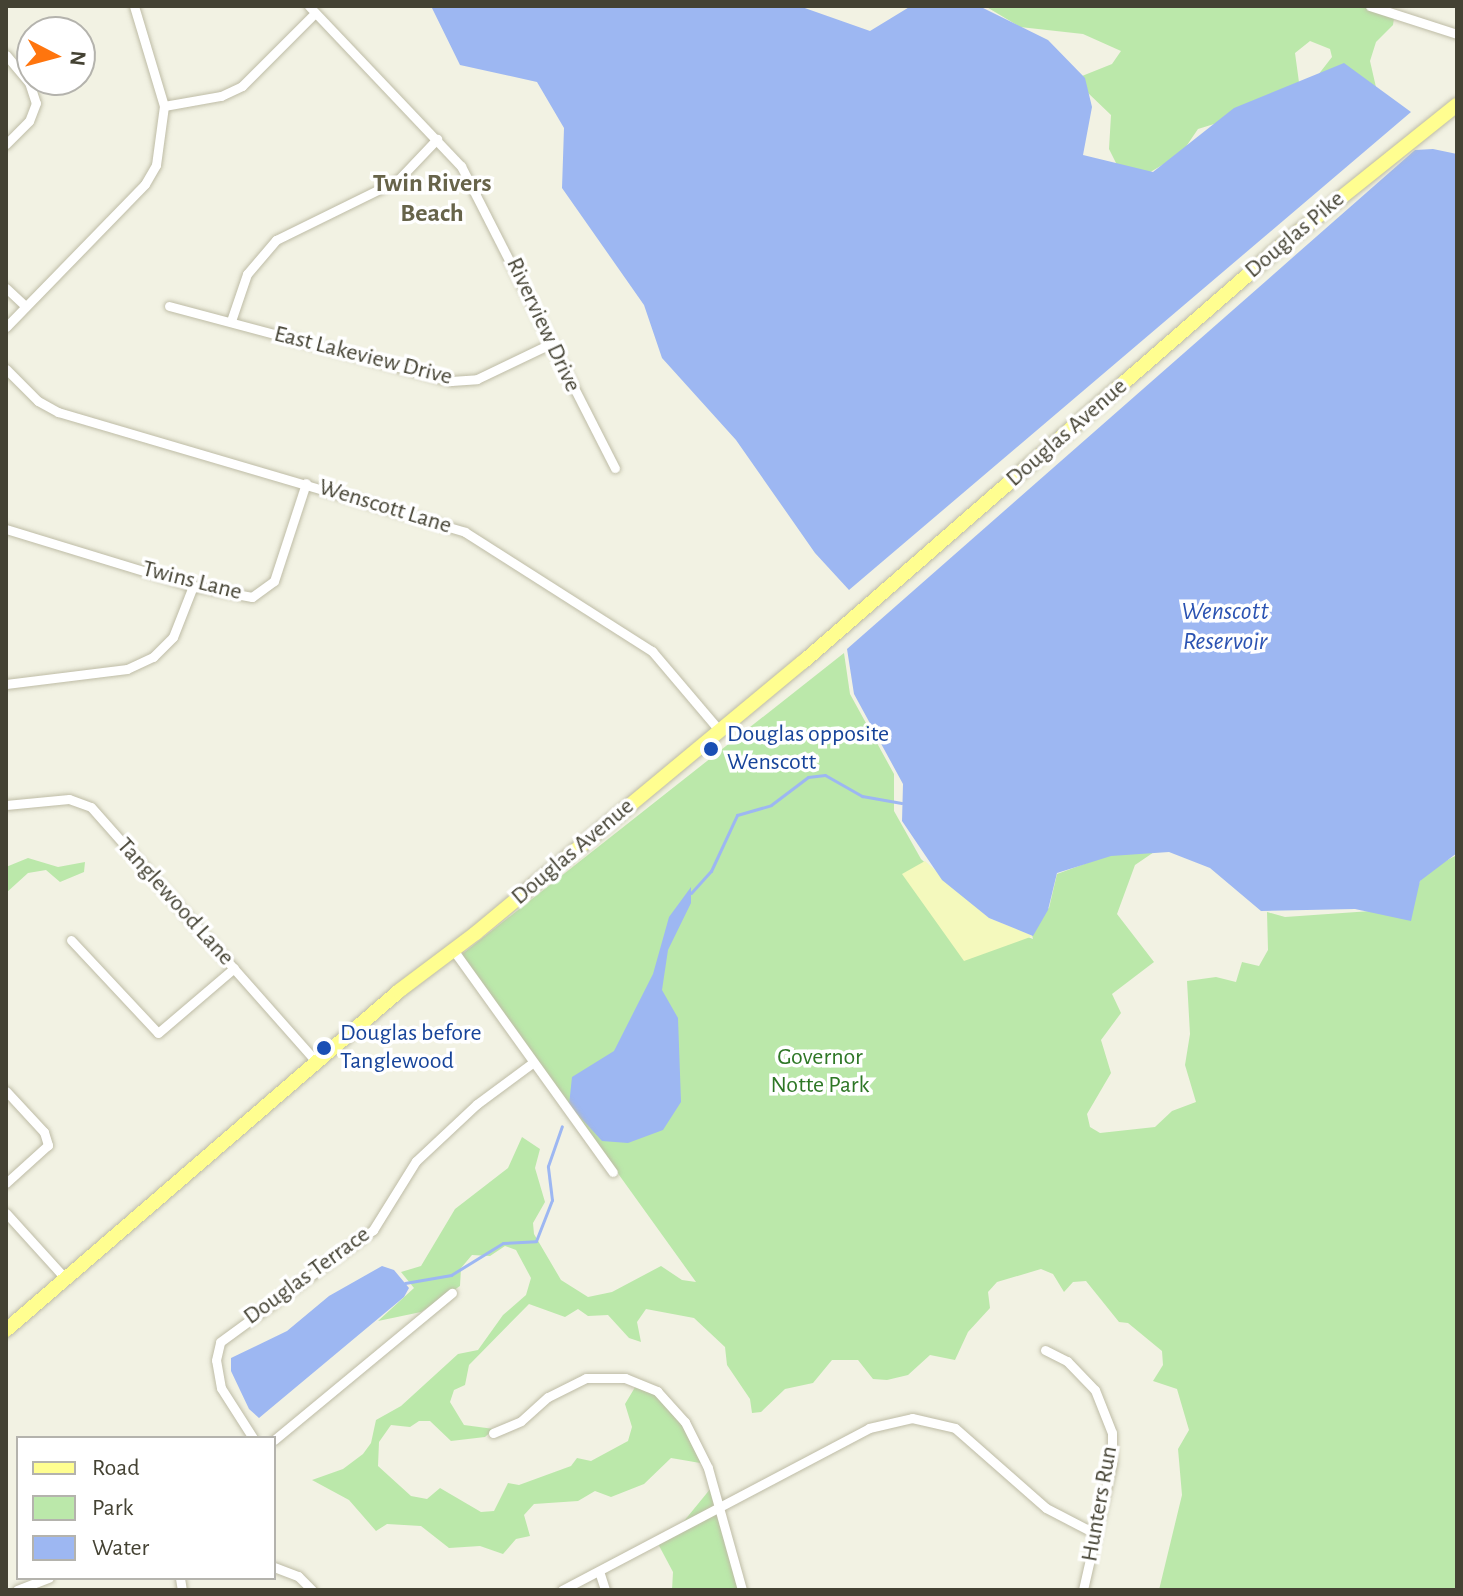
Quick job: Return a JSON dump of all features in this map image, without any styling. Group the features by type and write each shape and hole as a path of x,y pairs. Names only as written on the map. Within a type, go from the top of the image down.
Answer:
{"main road":[{"name":"Douglas Pike","path":"1137,371 1282,245 1457,105"},
{"name":"Douglas Avenue","path":"6,1330 317,1062 719,730 1137,371"}],"street":[{"path":"6,327 145,184 161,148 164,106 134,6"},
{"path":"1370,6 1457,34"},
{"path":"164,106 221,96 242,86 312,10"},
{"name":"Riverview Drive","path":"312,10 437,139 479,197 615,468"},
{"path":"6,55 29,82 36,103 29,121 6,144"},
{"path":"231,321 241,286 262,252 289,233 398,180 437,139"},
{"path":"6,288 25,306"},
{"name":"East Lakeview Drive","path":"169,306 451,381 477,379 552,343"},
{"name":"Wenscott Lane","path":"6,369 38,401 58,412 465,532 652,651 719,730"},
{"name":"Twins Lane","path":"6,529 238,597 264,591 274,581 306,483"},
{"path":"6,684 127,669 153,657 173,637 193,586"},
{"name":"Tanglewood Lane","path":"6,805 69,799 91,807 317,1062"},
{"path":"71,940 158,1033 234,968"},
{"path":"454,951 531,1064 613,1172"},
{"name":"Douglas Terrace","path":"252,1436 221,1388 216,1360 220,1342 373,1230 416,1161 477,1104 531,1064"},
{"path":"6,1091 44,1132 48,1145 6,1183"},
{"path":"6,1213 65,1278"},
{"path":"276,1438 452,1293"},
{"name":"Hunters Run","path":"1045,1350 1081,1375 1110,1420 1112,1463 1083,1590"},
{"path":"493,1433 521,1421 567,1385 586,1378 625,1378 657,1391 673,1406 721,1503 742,1590"},
{"path":"562,1590 721,1503 869,1428 912,1418 955,1428 1046,1508 1096,1534"},
{"path":"276,1568 298,1576 312,1590"},
{"path":"599,1571 605,1590"},
{"path":"17,1590 44,1580"}],"green space":[{"path":"985,6 1379,6 1395,11 1393,25 1376,42 1370,61 1378,96 1318,75 1332,57 1330,49 1310,41 1295,53 1301,97 1198,129 1181,154 1147,174 1117,165 1109,149 1111,115 1087,92 1082,76 1112,64 1121,51 1083,34 1020,27"},
{"name":"Governor Notte Park","path":"844,653 850,694 894,774 894,811 921,859 988,922 1033,939 1028,920 1049,908 1057,874 1128,848 1157,850 1135,865 1117,914 1154,962 1112,994 1121,1013 1101,1040 1111,1073 1087,1114 1090,1127 1100,1133 1155,1127 1172,1111 1196,1102 1185,1065 1190,1034 1187,981 1216,977 1236,982 1242,962 1259,966 1268,950 1267,912 1285,917 1400,909 1415,893 1424,872 1457,855 1457,1590 1159,1590 1182,1495 1178,1449 1189,1430 1177,1389 1153,1381 1163,1365 1162,1351 1128,1323 1119,1322 1086,1281 1073,1282 1064,1292 1053,1274 1041,1269 997,1282 988,1292 990,1308 968,1332 955,1360 930,1355 908,1375 887,1380 873,1379 858,1360 832,1360 813,1383 785,1389 761,1412 752,1413 750,1399 727,1365 725,1347 694,1318 646,1309 637,1322 641,1342 629,1338 608,1315 588,1316 578,1309 565,1317 529,1304 469,1365 465,1385 454,1390 450,1402 464,1425 494,1429 485,1437 451,1441 430,1421 419,1421 410,1427 391,1425 379,1442 378,1466 411,1496 427,1499 440,1488 481,1512 494,1511 508,1483 519,1485 571,1466 577,1458 591,1461 628,1441 632,1427 625,1404 637,1384 671,1405 701,1448 706,1461 717,1511 742,1590 672,1590 673,1572 656,1540 680,1526 711,1488 706,1464 671,1458 644,1484 611,1497 595,1491 578,1501 534,1504 524,1515 530,1536 516,1539 503,1554 480,1546 449,1548 421,1526 387,1524 376,1531 349,1500 312,1480 343,1469 363,1454 371,1443 376,1420 401,1406 458,1354 478,1350 503,1315 526,1295 531,1278 516,1250 505,1246 490,1256 472,1255 461,1268 460,1286 421,1312 378,1321 414,1288 401,1272 421,1266 455,1209 508,1168 522,1137 540,1149 535,1168 545,1202 533,1223 534,1234 561,1280 588,1297 612,1292 661,1266 682,1280 696,1282 461,955"},
{"path":"28,858 58,867 85,862 84,872 60,882 46,870 28,873 6,893 6,867"}],"sand":[{"path":"925,861 989,918 1033,936 964,961 902,874"}],"water":[{"path":"431,6 799,6 870,31 911,6 979,6 1048,40 1085,78 1092,107 1083,155 1153,172 1234,108 1344,63 1411,112 849,590 815,553 736,440 662,358 644,305 562,188 564,128 537,82 460,65"},
{"name":"Wenscott Reservoir","path":"1433,149 1457,154 1457,853 1420,881 1411,921 1355,909 1261,911 1210,868 1169,852 1111,856 1057,873 1048,910 1033,936 989,918 942,880 902,821 903,784 854,694 847,649 1415,150"},
{"path":"691,887 691,903 668,950 662,990 678,1018 681,1102 663,1130 628,1143 602,1141 569,1105 572,1077 614,1051 653,974 669,917"},
{"path":"382,1266 394,1270 409,1288 404,1297 259,1418 249,1409 231,1371 231,1358 287,1331 329,1296"}],"waterway":[{"path":"691,893 711,871 737,815 771,805 808,777 825,775 862,796 901,803"},
{"path":"405,1283 451,1275 503,1243 536,1241 552,1200 548,1166 562,1126"}],"place":[{"name":"Douglas opposite Wenscott","path":"711,749"},
{"name":"Douglas before Tanglewood","path":"324,1048"}],"district":[{"name":"Twin Rivers Beach","path":"432,199"}]}
